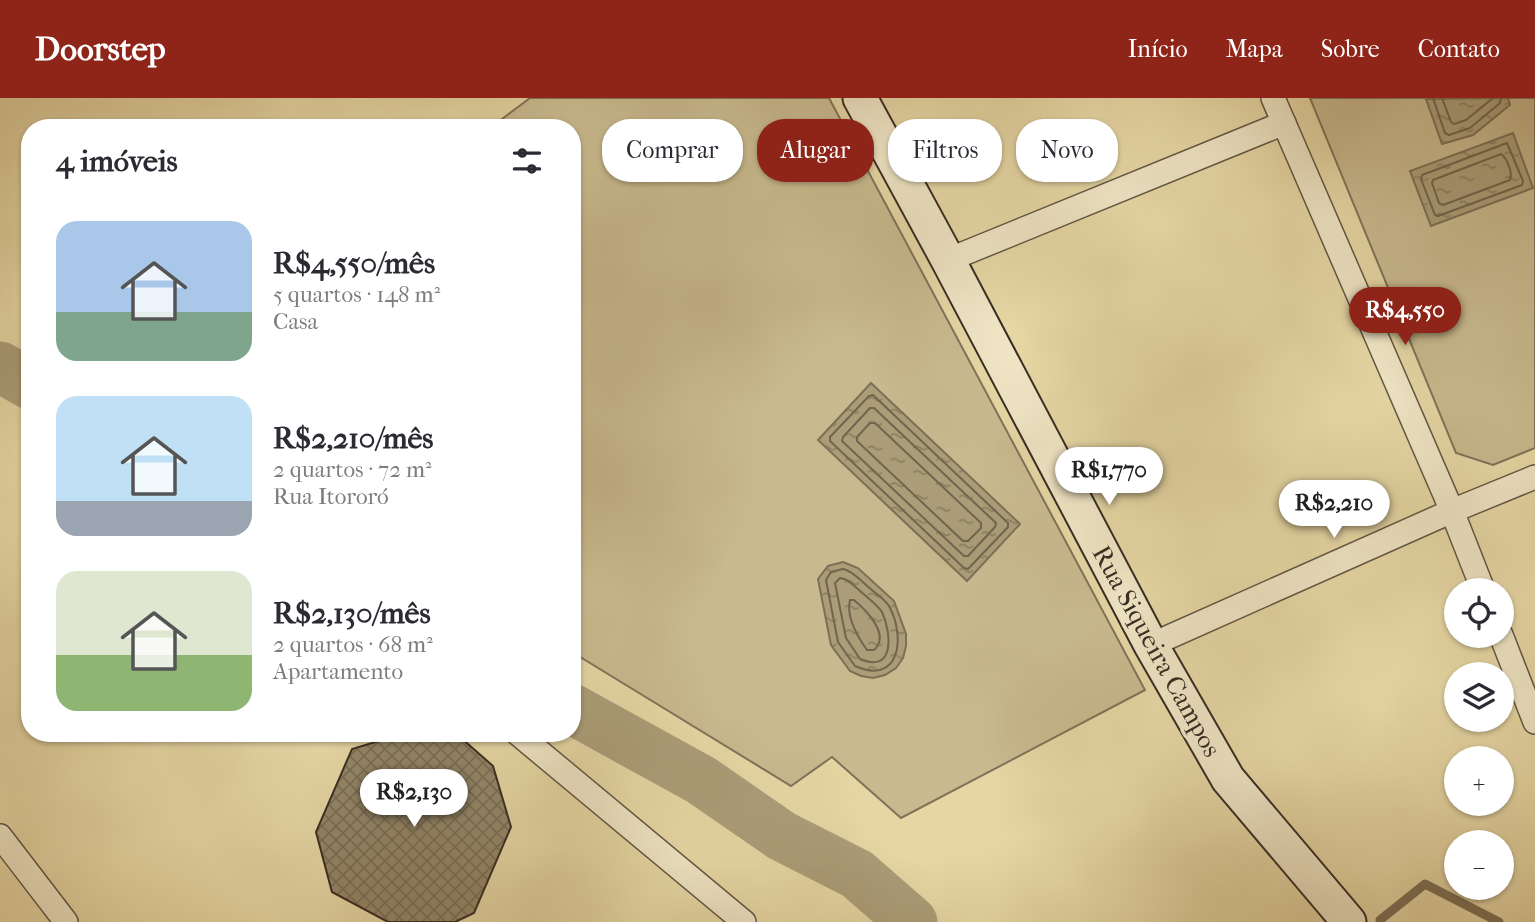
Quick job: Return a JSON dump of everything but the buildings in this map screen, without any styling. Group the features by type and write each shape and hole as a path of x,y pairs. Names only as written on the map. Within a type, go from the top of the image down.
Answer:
{"main road":[{"name":"Rua Siqueira Campos","path":"860,98 1151,645 1228,779 1349,922"}],"street":[{"path":"1273,98 1452,511 1478,578"},
{"path":"948,260 1284,123"},
{"path":"1151,645 1452,511 1535,477"},
{"path":"1506,648 1535,722"},
{"path":"528,742 744,922"},
{"path":"0,836 66,922"}],"shaded area":[{"path":"530,98 829,98 840,119 757,119 757,182 874,182 1145,690 901,818 832,757 791,786 581,658 581,119 502,119"},
{"path":"1310,98 1535,98 1535,448 1493,465 1456,453"}],"water":[{"path":"1508,98 1510,105 1473,135 1442,144 1426,99"},
{"path":"1513,133 1533,188 1431,226 1410,171"},
{"path":"871,383 1020,524 967,581 818,440"},
{"path":"843,562 858,568 894,601 906,634 906,646 903,658 896,668 885,675 873,678 850,671 831,645 818,579 828,566"}],"waterway":[{"path":"0,367 21,379"},
{"path":"581,714 701,780 782,836 857,874 912,922"},
{"path":"1380,920 1425,884 1499,922"}]}
